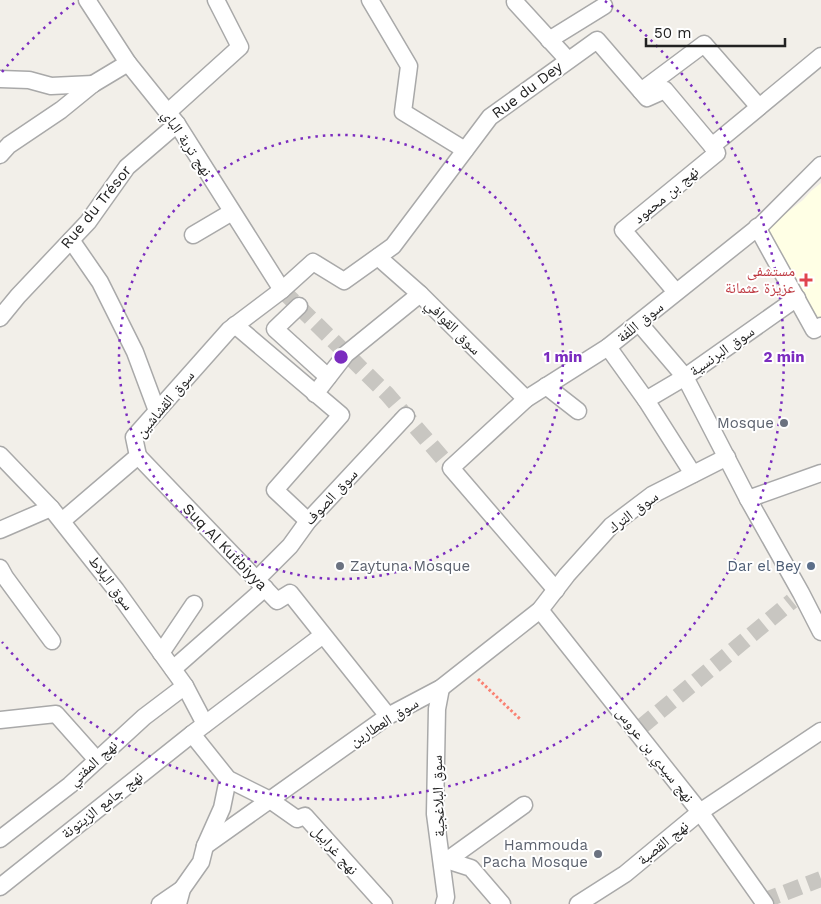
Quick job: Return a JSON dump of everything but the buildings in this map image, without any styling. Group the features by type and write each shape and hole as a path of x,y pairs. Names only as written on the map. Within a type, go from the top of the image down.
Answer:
{"street":[{"name":"نهج تربة الباي","path":"86,0 128,63 172,118 282,290"},
{"name":"Rue du Trésor","path":"0,318 18,296 88,222 127,167 240,47 216,0"},
{"path":"370,0 409,66 403,112 465,150"},
{"path":"515,2 568,60"},
{"path":"549,40 604,6"},
{"name":"Rue du Dey","path":"378,257 393,246 490,117 598,40 641,90"},
{"path":"712,146 665,90 647,98 641,90 704,44 759,107"},
{"name":"نهج بن محمود","path":"676,292 623,230 717,153 712,146 821,56"},
{"path":"0,156 9,145 61,110 93,84 128,63"},
{"path":"0,79 29,80 51,86 93,84"},
{"name":"سوق اللَفة","path":"556,590 451,468 526,399 608,347 757,227 821,165"},
{"path":"193,235 232,212"},
{"path":"757,227 814,330 821,326"},
{"path":"71,240 100,282 131,343 157,411"},
{"name":"سوق القشاشين","path":"62,521 138,456 134,437 235,325 282,290 313,262 344,281 378,257"},
{"name":"سوق القوافي","path":"378,257 420,294 526,399"},
{"path":"315,394 346,354 420,294"},
{"name":"سوق البرنسية","path":"646,400 685,377 797,298"},
{"path":"299,306 275,329 328,377"},
{"path":"639,323 685,377 796,597 821,632"},
{"path":"235,325 341,415 275,490 308,521"},
{"path":"608,347 646,400 693,474"},
{"path":"546,386 578,411"},
{"name":"سوق الصوف","path":"173,669 261,584 308,521 406,416"},
{"name":"سوق البلاط","path":"0,455 51,508 116,590 185,686 199,729"},
{"name":"Suq Al Kutbiyya","path":"138,456 277,601 290,593 388,716"},
{"name":"سوق الترك","path":"556,590 611,526 652,495 727,457"},
{"path":"748,499 821,474"},
{"path":"0,530 51,508"},
{"path":"0,568 52,641"},
{"name":"سوق العطارين","path":"204,846 388,716 441,688 540,610 556,590"},
{"path":"161,653 194,604"},
{"name":"نهج سيدي بن عروس","path":"540,610 639,728 765,904"},
{"name":"نهج جامع الزيتونة","path":"0,887 199,729 323,635"},
{"name":"نهج المفتي","path":"0,839 70,785 144,717 185,686"},
{"name":"سوق البلاغجية","path":"441,688 437,709 435,814 444,862 446,897 444,904"},
{"path":"0,720 56,714 96,760"},
{"name":"نهج غرابيل","path":"199,729 228,779 270,800 297,819 305,816 384,904"},
{"name":"نهج القصبة","path":"578,904 625,874 700,812 821,731"},
{"path":"160,904 180,897 200,862 204,846 222,808 228,779"},
{"path":"444,862 524,805"},
{"path":"444,862 471,868 502,904"}],"path":[{"path":"466,669 520,719"}],"shaded area":[{"name":"مستشفى عزيزة عثمانة","path":"821,183 821,320 814,324 764,230 803,200"}],"tunnel":[{"path":"282,290 387,394 451,468"},
{"path":"641,727 792,601"},
{"path":"763,901 821,879"}],"place":[{"name":"مستشفى عزيزة عثمانة","path":"806,280"},
{"name":"Mosque","path":"784,423"},
{"name":"Zaytuna Mosque","path":"340,566"},
{"name":"Dar el Bey","path":"811,566"},
{"name":"Hammouda Pacha Mosque","path":"598,854"}]}
